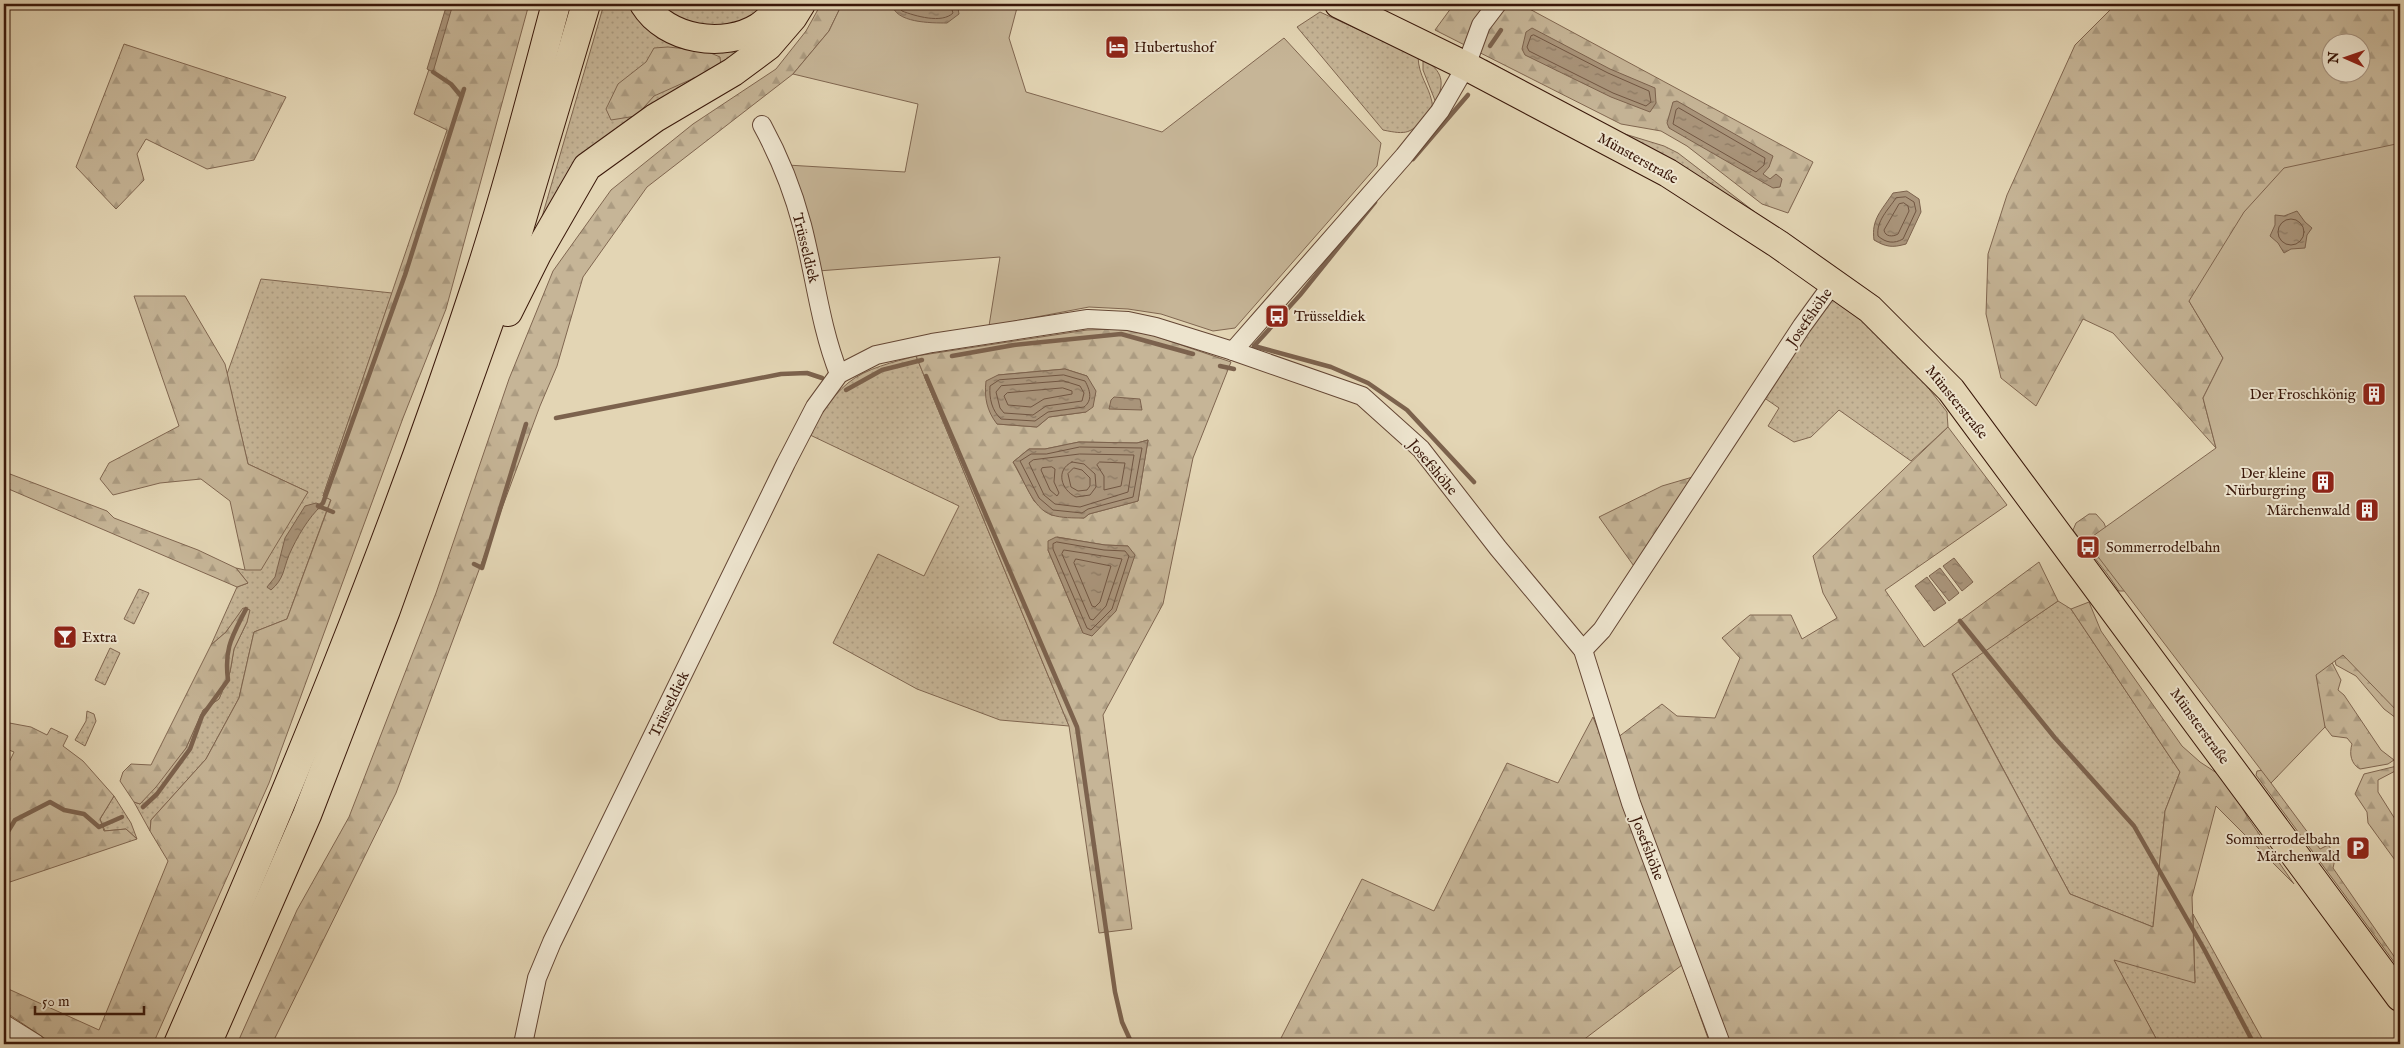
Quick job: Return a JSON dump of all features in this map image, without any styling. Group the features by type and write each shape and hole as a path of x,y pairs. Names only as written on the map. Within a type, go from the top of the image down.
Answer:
{"main road":[{"path":"178,1044 281,807 352,631 420,448 478,280 533,91 556,4"},
{"path":"207,1044 307,815 386,610 502,286 586,4"},
{"path":"644,4 665,24 688,36 717,39 740,35 759,27 785,4"},
{"path":"472,371 508,311 537,254 587,167 655,118 733,72 768,46 793,18 801,4"},
{"name":"Münsterstraße","path":"1339,4 1466,66 1668,173 1834,282 1870,308 1951,390 2400,997"}],"street":[{"path":"1233,351 1404,156 1440,111 1466,66 1481,25 1497,4"},
{"name":"Trüsseldiek","path":"762,125 774,148 802,224 829,350 839,374"},
{"name":"Josefshöhe","path":"1583,650 1602,630 1802,326 1834,282"},
{"name":"Trüsseldiek","path":"523,1044 537,978 560,925 786,463 815,406 839,374 876,355 942,342 1088,319 1128,321 1156,327 1233,351"},
{"name":"Josefshöhe","path":"1233,351 1362,396 1421,449 1498,548 1583,650 1631,803 1721,1044"},
{"path":"4,1024 36,1044"}],"green space":[{"path":"451,4 529,4 446,309 403,418 269,783 153,1044 53,1044 4,1011 4,987 99,1030 168,861 150,831 151,820 206,759 239,698 254,632 287,619 331,500 323,496 447,130 414,114"},
{"path":"604,4 631,4 646,22 775,31 672,98 535,241"},
{"path":"659,4 769,4 746,19 724,25 712,25 689,22"},
{"path":"821,4 842,4 829,31 793,74 647,187 583,277 557,366 540,406 396,793 272,1044 237,1044 297,910 349,817 436,593 509,379 553,271 611,190 693,124 776,69 806,31"},
{"path":"842,4 1018,4 1009,38 1026,92 1162,132 1284,38 1381,143 1377,166 1235,328 1213,331 1161,314 1128,309 1089,307 989,326 1000,257 818,271 787,165 905,172 918,104 793,74 829,31"},
{"path":"1454,4 1525,4 1524,6 1813,162 1788,213 1762,204 1687,146 1661,131 1621,124 1435,30"},
{"path":"2116,4 2400,4 2400,146 2396,144 2189,301 2223,358 2203,398 2216,448 2113,333 2083,319 2036,406 2001,378 1986,314 1988,254 2007,195 2075,45"},
{"path":"1320,12 1418,57 1420,70 1430,96 1432,108 1416,126 1408,132 1383,130 1297,27"},
{"path":"124,44 286,97 254,160 207,169 146,139 137,154 144,180 116,209 76,167"},
{"path":"668,47 706,51 720,57 721,66 654,96 636,116 611,120 606,109 618,84 646,62 654,48"},
{"path":"1423,59 1435,68 1440,78 1441,89 1436,103 1423,70"},
{"path":"1486,60 1615,131 1664,146 1678,153 1777,229 1488,64"},
{"path":"2396,144 2400,146 2400,714 2343,655 2316,675 2325,727 2271,783 2086,541 2216,448 2203,398 2223,358 2189,301 2244,212 2284,168"},
{"path":"261,279 392,293 323,496 331,499 287,619 254,632 239,698 206,759 151,820 150,831 134,802 140,804 186,748 203,710 219,699 230,672 234,649 247,622 243,609 226,632 211,645 237,587 248,583 236,568 245,570 308,492 248,464 227,374"},
{"path":"134,296 185,296 225,364 248,464 308,492 261,570 245,570 230,501 201,479 160,483 113,495 100,479 109,463 179,426"},
{"path":"1839,299 1905,358 1947,412 1948,427 1911,461 1839,410 1811,437 1794,442 1768,426 1779,408 1763,397 1829,301"},
{"path":"1119,329 1152,335 1231,362 1193,458 1163,604 1103,715 1132,929 1099,933 1069,726 916,356 1087,330","holes":["1065,369 1087,376 1086,412 1049,417 1037,427 997,424 998,375","1148,440 1138,501 1089,514 1084,518 1051,515 1034,501 1013,462 1029,449 1045,449 1079,442 1137,443","1057,537 1105,545 1128,546 1083,633 1048,550"]},
{"path":"916,356 1069,726 1000,720 917,689 833,643 878,554 924,576 959,506 808,434 831,401 848,383 863,373 880,366"},
{"path":"1948,427 2007,505 1885,590 1924,647 2039,562 2058,601 1952,674 2070,894 2153,927 2165,811 2180,772 2071,609 2089,602 2101,631 2182,746 2200,762 2226,779 2248,818 2294,884 2216,806 2192,897 2195,983 2114,960 2159,1044 1710,1044 1682,965 1578,1044 1278,1044 1362,879 1434,911 1507,763 1558,783 1593,717 1605,747 1662,704 1677,716 1715,718 1740,658 1722,638 1750,615 1791,615 1802,639 1837,618 1823,593 1813,556"},
{"path":"10,474 107,511 114,518 198,550 236,568 248,583 237,587 4,487"},
{"path":"1696,476 1636,569 1599,517 1662,486"},
{"path":"2089,514 2096,514 2104,523 2130,591 2119,591 2073,530 2076,523"},
{"path":"139,589 149,593 134,624 124,619"},
{"path":"2058,601 2071,609 2180,772 2165,811 2153,927 2070,894 1952,673"},
{"path":"243,608 250,610 247,622 234,649 230,672 219,699 203,710 186,748 156,787 140,804 134,802 120,781 123,772 131,764 151,765 211,645 226,632"},
{"path":"2296,628 2321,641 2341,680 2338,690 2344,695 2381,750 2394,760 2388,764 2360,769 2353,762 2351,755 2352,744 2347,738 2332,736 2325,727"},
{"path":"2328,632 2400,696 2400,721 2384,709 2356,676 2336,665"},
{"path":"110,648 120,653 105,685 95,680"},
{"path":"87,711 94,714 96,721 85,746 75,740 86,721"},
{"path":"4,722 31,727 47,735 51,728 68,736 63,746 83,761 114,796 100,819 104,831 126,829 137,839 4,884 4,773 14,752 4,748"},
{"path":"2397,766 2399,769 2378,780 2378,792 2400,827 2400,867 2368,823 2367,812 2355,794 2364,774"},
{"path":"2264,770 2278,776 2271,783 2320,849 2328,845 2336,855 2333,868 2400,965 2400,970 2256,775 2257,771"},
{"path":"114,796 131,823 137,839 126,829 105,831 100,819"},
{"path":"2193,914 2265,1044 2159,1044 2113,959 2195,982"}],"water":[{"path":"447,4 453,4 433,72 427,69"},
{"path":"892,4 953,4 958,8 959,14 947,23 915,21 900,15"},
{"path":"1532,28 1610,69 1655,88 1656,103 1650,112 1611,97 1525,55 1522,49 1526,32"},
{"path":"1677,101 1773,156 1769,167 1763,174 1770,179 1776,174 1782,179 1780,187 1773,188 1669,128 1667,123 1673,102"},
{"path":"1907,191 1919,199 1921,212 1906,244 1889,246 1874,240 1874,226 1881,210 1893,193"},
{"path":"2297,211 2312,228 2307,235 2305,248 2291,249 2284,253 2278,243 2270,236 2275,225 2275,215 2284,216"},
{"path":"1065,369 1087,376 1096,391 1093,407 1086,412 1049,417 1037,427 997,424 987,404 985,393 986,381 998,375"},
{"path":"1114,397 1140,399 1142,410 1109,409 1111,400"},
{"path":"1148,440 1138,501 1089,514 1084,518 1059,517 1045,512 1034,500 1013,462 1029,449 1045,449 1079,442 1137,443"},
{"path":"316,503 322,505 299,535 289,555 281,578 271,590 267,587 275,577 285,538 305,506"},
{"path":"1056,537 1105,545 1128,546 1135,555 1116,611 1092,636 1083,633 1048,550 1048,541"},
{"path":"1954,558 1973,582 1962,591 1943,566"},
{"path":"1940,568 1959,593 1949,601 1929,576"},
{"path":"1927,577 1946,603 1934,611 1915,586"}],"waterway":[{"path":"1490,46 1501,30"},
{"path":"433,72 451,84 461,96"},
{"path":"319,507 323,503 405,275 464,89"},
{"path":"1413,159 1468,95"},
{"path":"1254,346 1300,295 1375,202"},
{"path":"952,356 1014,345 1121,334 1193,354"},
{"path":"1254,346 1331,367 1368,383 1407,410 1474,482"},
{"path":"846,390 882,370 922,360"},
{"path":"1220,366 1234,369"},
{"path":"556,418 781,374 807,373 822,378"},
{"path":"926,376 1077,727 1115,992 1122,1022 1132,1044"},
{"path":"474,564 482,568 526,424"},
{"path":"318,506 333,512"},
{"path":"143,807 157,794 190,749 202,716 228,680 227,659 230,643 246,609"},
{"path":"1960,621 2055,738 2134,826 2204,949 2254,1044"},
{"path":"4,838 15,820 50,802 64,810 84,814 99,827 122,817"}],"place":[{"name":"Hubertushof","path":"1117,47"},
{"name":"Trüsseldiek","path":"1277,316"},
{"name":"Der Froschkönig","path":"2374,394"},
{"name":"Der kleine Nürburgring","path":"2323,482"},
{"name":"Märchenwald","path":"2367,510"},
{"name":"Sommerrodelbahn","path":"2088,547"},
{"name":"Extra","path":"65,637"},
{"name":"Sommerrodelbahn Märchenwald","path":"2358,848"}]}
